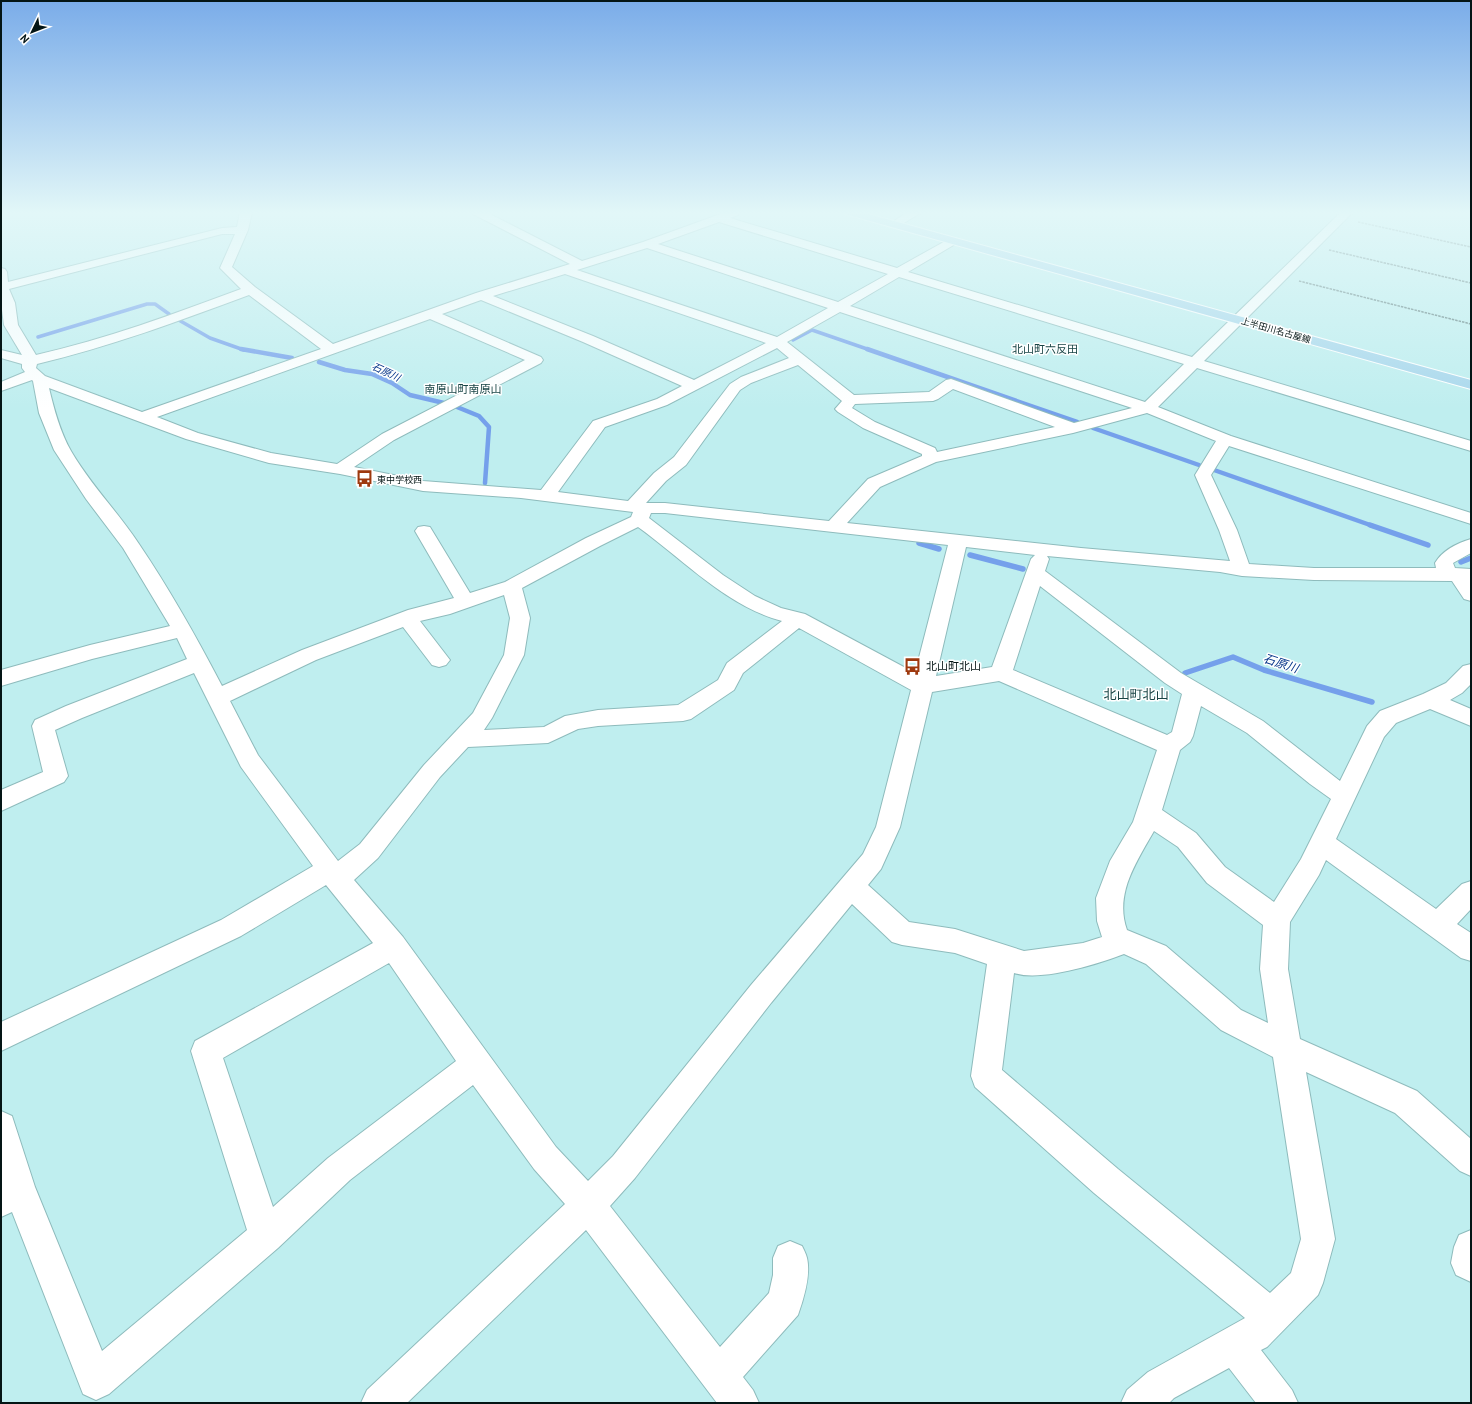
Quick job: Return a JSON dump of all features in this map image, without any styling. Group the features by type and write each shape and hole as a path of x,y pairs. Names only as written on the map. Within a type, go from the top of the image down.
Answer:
{"main road":[{"name":"上半田川名古屋線","path":"1091,278 1471,378"},
{"name":"上半田川名古屋線","path":"1100,278 1471,385"}],"street":[{"path":"1,278 2,287 8,303 11,325 30,356 47,413 62,450 92,494 131,546 183,630 249,761 333,874 393,946 476,1064 545,1158 588,1205 740,1403"},
{"path":"2,287 39,278"},
{"path":"236,278 250,290 332,350"},
{"path":"144,417 481,296 541,278"},
{"path":"588,278 778,342 851,400 933,396 951,383 1073,428"},
{"path":"749,278 1148,408 1225,439 1471,519"},
{"path":"546,496 599,424 662,402 694,386 778,342 891,278"},
{"path":"914,278 1471,446"},
{"path":"834,526 874,484 930,458 1073,428 1148,408 1279,278"},
{"path":"1,387 85,346 180,316 250,290"},
{"path":"481,296 605,345 694,386"},
{"path":"340,469 388,437 536,360 430,314"},
{"path":"1,354 34,372 192,436 269,458 340,469 423,486 546,496 638,511 665,508 834,526 958,542 1220,566 1242,570 1346,575 1459,574"},
{"path":"217,698 309,655 407,618 466,602 512,586 587,546 638,511 660,477 680,461 735,387 746,380 800,359"},
{"path":"851,400 843,409 869,425 929,451 930,458"},
{"path":"1225,439 1203,475 1228,530 1242,570"},
{"path":"638,511 658,533 727,587 767,609 798,619 921,686 1001,673 1170,746"},
{"path":"424,531 466,602"},
{"path":"380,1403 588,1205 624,1167 762,994 872,861 888,826 921,686 958,542"},
{"path":"1471,545 1447,558 1444,563 1459,574 1471,595"},
{"path":"1001,673 1044,550"},
{"path":"1036,573 1173,678 1255,727 1318,778 1344,796"},
{"path":"1,1037 231,928 333,874 369,852 432,771 481,718 514,654 520,618 512,586"},
{"path":"407,618 439,660"},
{"path":"463,739 548,735 573,722 598,718 683,713 726,686 735,668 798,619"},
{"path":"1,678 90,652 183,630"},
{"path":"1,801 56,776 43,726 74,712 199,663"},
{"path":"1140,1403 1161,1385 1254,1334 1306,1283 1318,1239 1274,969 1277,920 1310,867 1375,732 1388,717 1431,700 1454,688 1471,671"},
{"path":"1118,944 1110,921 1109,898 1124,861 1145,824 1170,746 1182,736 1194,691"},
{"path":"1431,700 1471,718"},
{"path":"1148,814 1187,840 1216,875 1277,920"},
{"path":"1322,843 1471,949"},
{"path":"851,886 902,933 955,941 1024,964 1083,956 1124,941 1156,956 1231,1020 1287,1048 1406,1102 1471,1160"},
{"path":"1438,925 1471,892"},
{"path":"266,1236 206,1052 393,946"},
{"path":"1002,957 986,1076 1106,1182 1271,1318"},
{"path":"1,1128 10,1194 96,1381 266,1236 339,1169 476,1064"},
{"path":"1471,1247 1468,1263 1471,1265"},
{"path":"719,1376 785,1302 790,1275 790,1258"},
{"path":"1235,1345 1279,1403"}],"path":[{"path":"1287,278 1471,324"},
{"path":"1447,278 1471,283"}],"waterway":[{"name":"石原川","path":"38,337 147,304 155,304 169,314"},
{"name":"石原川","path":"177,319 210,338 241,349"},
{"path":"793,340 812,330 870,350"},
{"name":"石原川","path":"241,349 292,358"},
{"path":"867,349 1077,422"},
{"name":"石原川","path":"319,362 345,370 372,374 392,383 410,395 444,403"},
{"name":"石原川","path":"457,407 479,416 489,427 485,483"},
{"path":"1093,428 1199,465"},
{"path":"1214,470 1373,526"},
{"path":"1370,525 1428,545"},
{"name":"石原川","path":"919,543 939,549"},
{"name":"石原川","path":"970,555 1023,569"},
{"path":"1461,562 1471,558"},
{"name":"石原川","path":"1185,673 1233,657 1264,670 1372,702"}],"place":[{"name":"東中学校西","path":"364,479"},
{"name":"北山町北山","path":"913,666"}],"district":[{"name":"北山町六反田","path":"1045,349"},
{"name":"南原山町南原山","path":"463,389"},
{"name":"北山町北山","path":"1136,694"}]}
